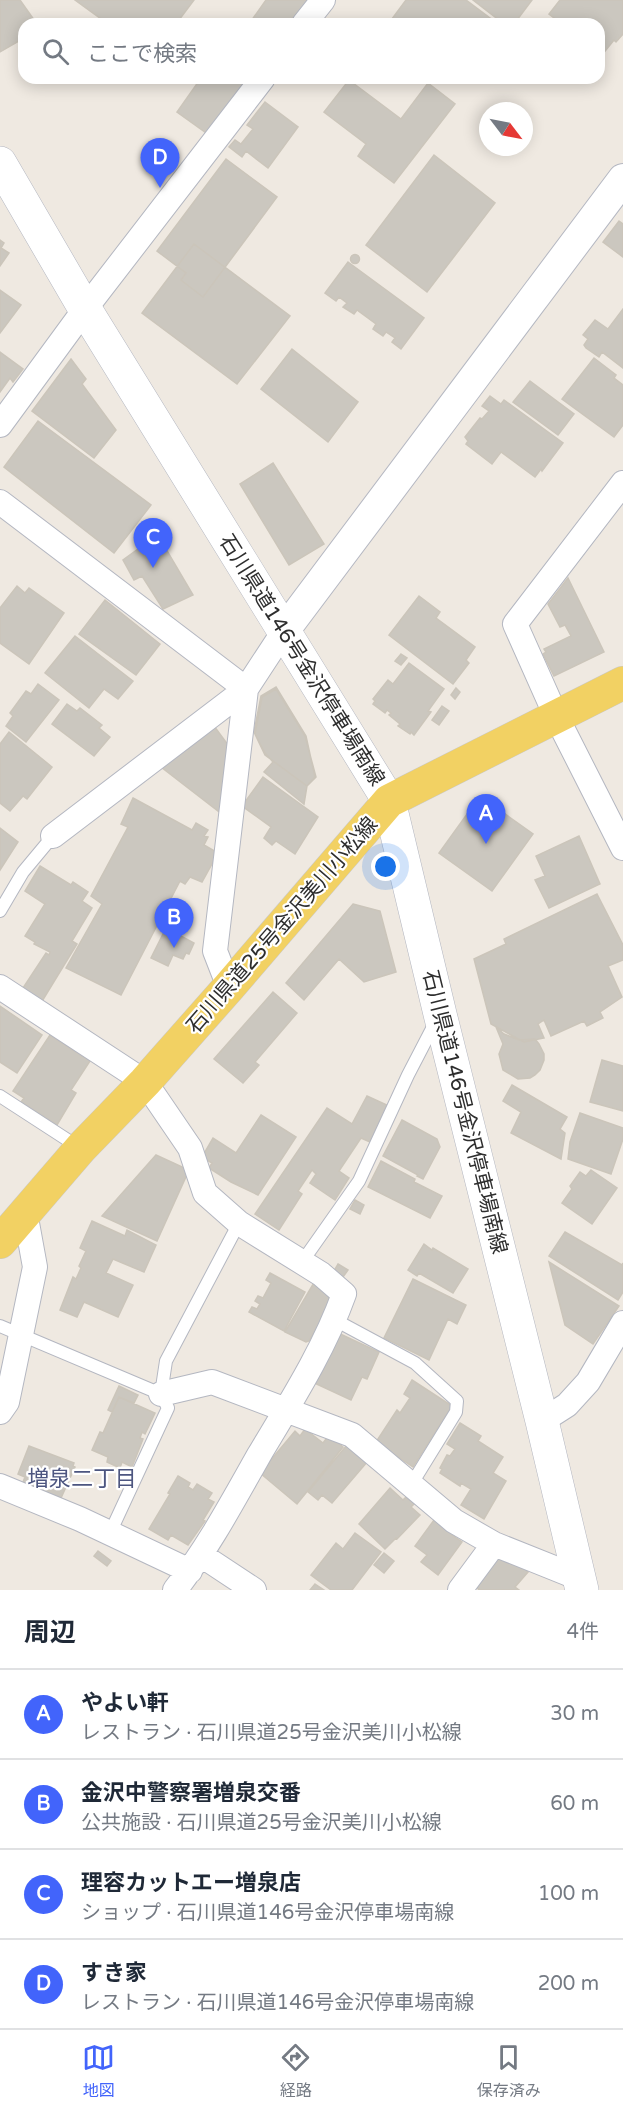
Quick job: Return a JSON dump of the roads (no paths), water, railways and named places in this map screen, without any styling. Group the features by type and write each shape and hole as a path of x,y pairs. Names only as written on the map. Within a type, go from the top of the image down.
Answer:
{"main road":[{"name":"石川県道146号金沢停車場南線","path":"0,163 85,309 389,801 581,1584"},
{"name":"石川県道25号金沢美川小松線","path":"0,1242 81,1148 145,1082 229,987 389,801 623,683"}],"street":[{"path":"309,18 323,0"},
{"path":"0,425 85,309 258,84"},
{"path":"54,836 246,689 284,631 623,179"},
{"path":"623,483 515,624 556,716 623,848"},
{"path":"0,502 246,689"},
{"path":"229,987 215,951 246,689"},
{"path":"0,987 145,1082 190,1148 205,1193 239,1223 321,1274 344,1294 335,1320 285,1411 196,1563 175,1590"},
{"path":"0,1412 7,1402 11,1330 35,1267 25,1212"},
{"path":"542,1421 567,1405 588,1382 623,1323"},
{"path":"161,1394 212,1382 352,1435 454,1521 494,1544 581,1584"},
{"path":"0,1486 110,1533 196,1563 254,1590"},
{"path":"460,1590 494,1544"}],"lane":[{"path":"0,911 24,872 54,836"},
{"path":"302,1262 359,1181 408,1074 440,1014"},
{"path":"0,1096 81,1148"},
{"path":"110,1533 168,1408 161,1394 166,1361 239,1223"},
{"path":"335,1320 415,1363 457,1401 456,1412 411,1485"},
{"path":"11,1330 161,1394"}],"place":[{"name":"すき家","path":"160,188"},
{"name":"理容カットエー増泉店","path":"153,568"},
{"name":"やよい軒","path":"486,844"},
{"name":"金沢中警察署増泉交番","path":"174,948"}],"district":[{"name":"増泉二丁目","path":"82,1478"}]}
